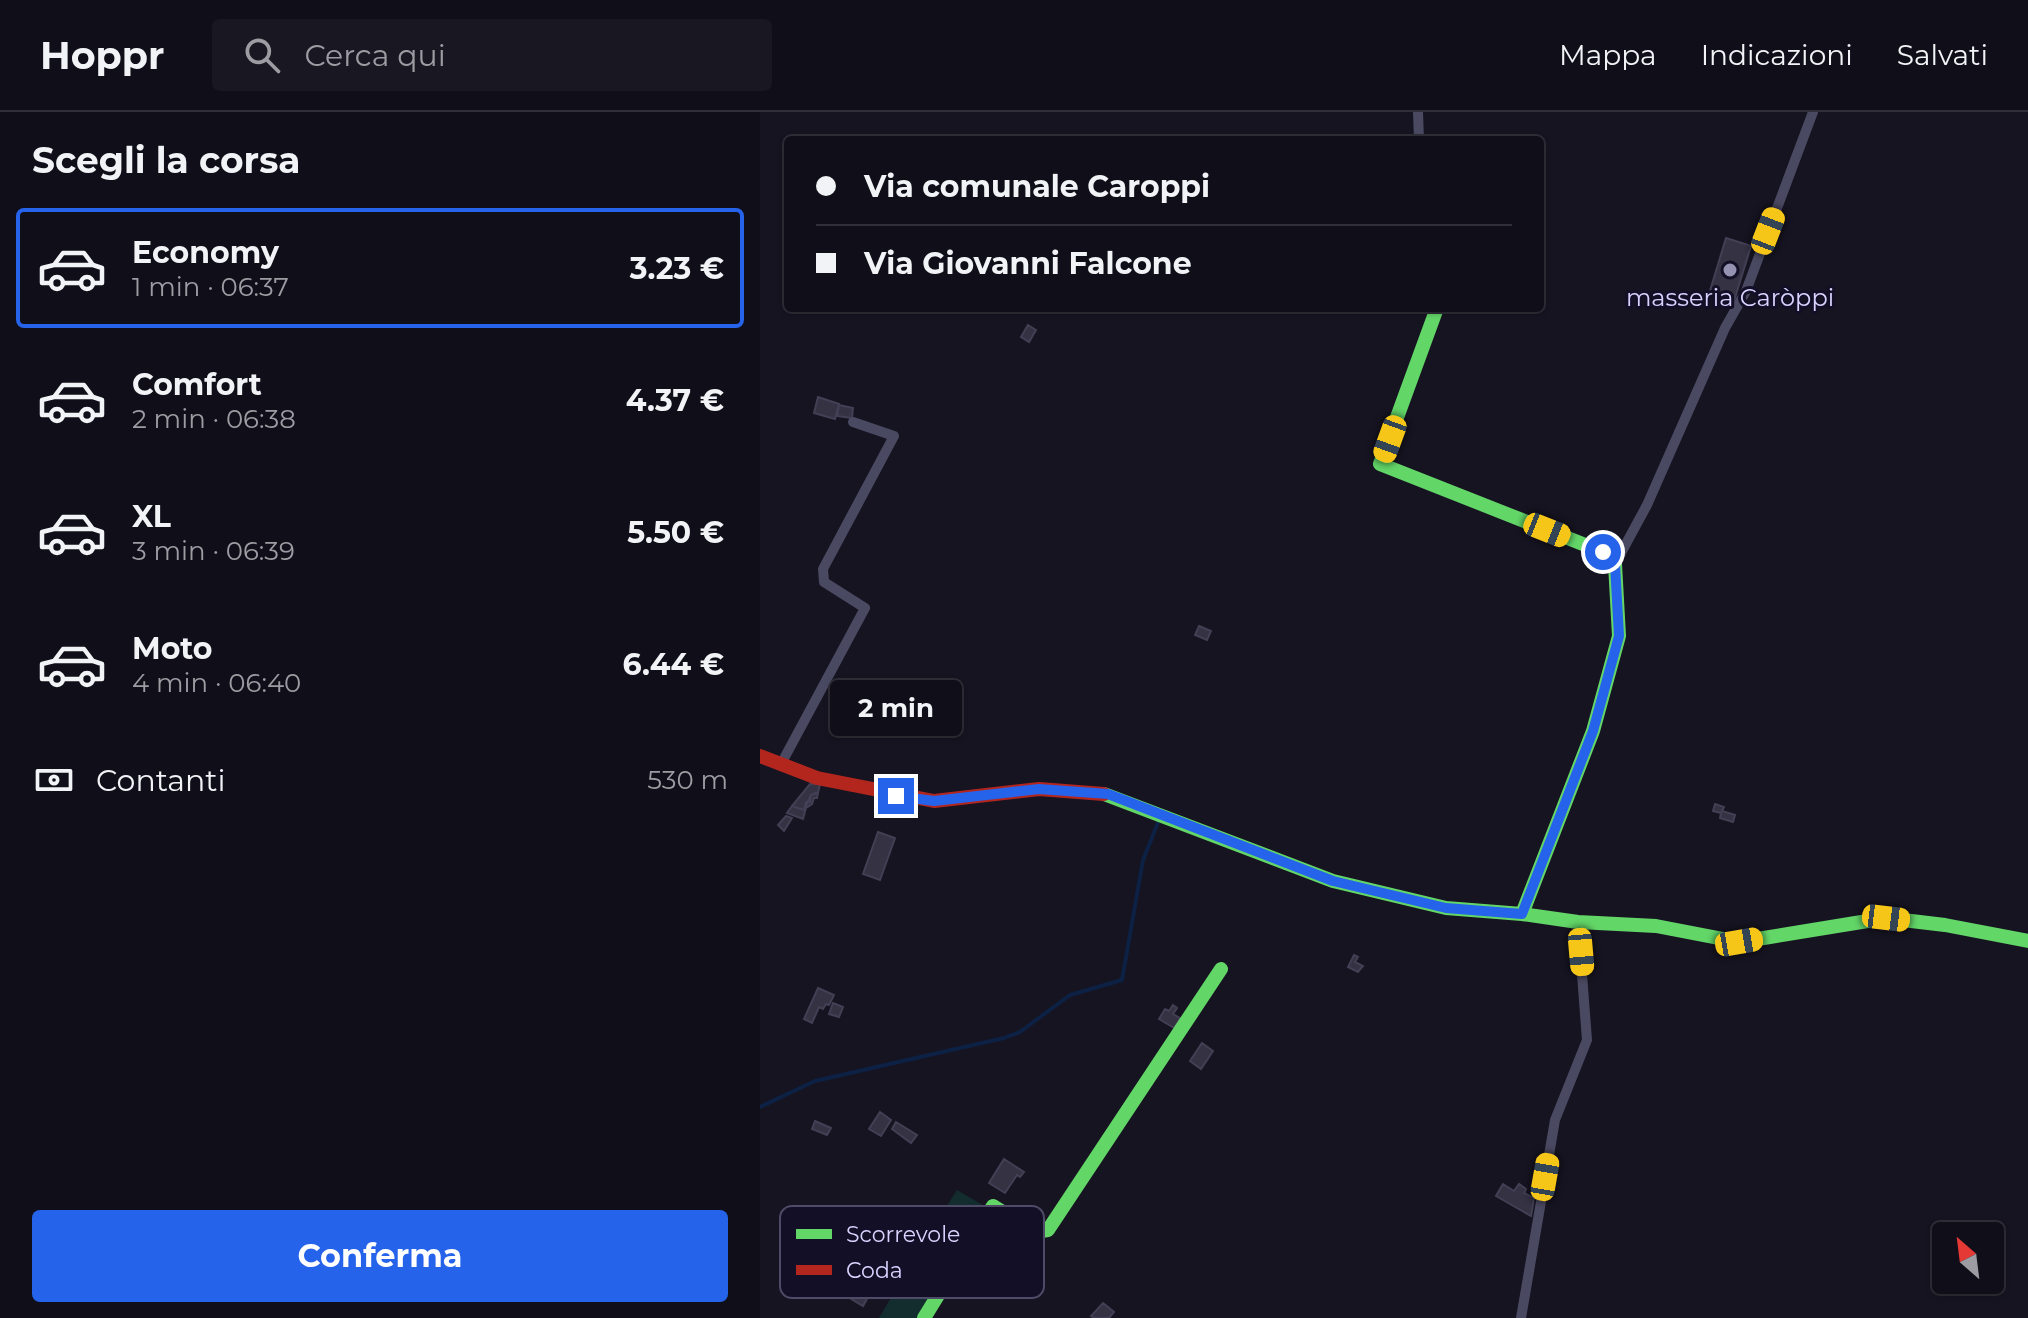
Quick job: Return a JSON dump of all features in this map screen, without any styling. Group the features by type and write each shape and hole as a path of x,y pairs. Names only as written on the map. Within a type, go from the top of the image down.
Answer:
{"street":[{"path":"1418,112 1419,136"},
{"path":"1522,914 1593,731 1619,636 1615,564 1647,505 1725,328 1746,291 1813,112"},
{"path":"1436,312 1380,464 1603,552 1615,564"},
{"path":"781,764 865,608 824,582 821,576 894,436 853,422"},
{"path":"760,756 817,778 934,801 1039,789 1108,794 1333,881 1446,908 1578,922 1656,926 1739,942 1886,918 1945,925 2028,941"},
{"path":"1521,1318 1555,1120 1587,1040 1578,922"},
{"path":"1044,1231 1048,1230 1221,969"},
{"path":"924,1318 936,1298"}],"green space":[{"path":"957,1190 984,1206 947,1206"},
{"path":"891,1298 931,1298 919,1318 879,1318"}],"building":[{"name":"masseria Caròppi","path":"1726,238 1751,246 1734,301 1709,294"},
{"path":"1028,325 1036,330 1029,342 1021,337"},
{"path":"818,397 839,404 835,419 814,413"},
{"path":"839,405 853,408 852,418 837,416"},
{"path":"1199,626 1211,631 1207,640 1195,635"},
{"path":"810,784 820,784 818,793 811,795 804,810 792,806"},
{"path":"818,793 817,798 806,808 803,819 787,813 792,806 804,810 806,802 810,802 811,795"},
{"path":"1715,804 1724,807 1722,811 1735,815 1733,822 1720,818 1721,813 1713,811"},
{"path":"786,816 792,818 784,831 778,825"},
{"path":"878,832 895,838 880,880 863,874"},
{"path":"1354,955 1358,957 1355,962 1363,966 1358,972 1348,967"},
{"path":"818,988 834,995 829,1005 826,1004 823,1009 819,1007 812,1023 804,1019"},
{"path":"833,1003 843,1007 839,1017 829,1014"},
{"path":"1173,1005 1177,1008 1173,1014 1180,1018 1174,1028 1159,1019 1165,1009 1169,1011"},
{"path":"1202,1043 1213,1051 1201,1069 1190,1061"},
{"path":"880,1112 891,1120 881,1136 869,1129"},
{"path":"815,1121 831,1128 827,1135 812,1129"},
{"path":"896,1122 917,1135 911,1143 892,1129"},
{"path":"1004,1159 1024,1172 1020,1177 1017,1175 1005,1193 989,1183"},
{"path":"1503,1184 1514,1191 1519,1184 1526,1189 1524,1193 1534,1198 1531,1216 1496,1196"},
{"path":"850,1298 867,1298 863,1306"},
{"path":"1103,1303 1114,1312 1109,1318 1091,1316"}],"waterway":[{"path":"760,1107 815,1081 1004,1038 1020,1032 1070,995 1122,980 1143,860 1159,820"}],"traffic: fast":[{"path":"1436,312 1380,464 1603,552 1615,564 1619,636 1593,731 1522,914"},
{"path":"1104,794 1333,881 1446,908 1578,922 1656,926 1739,942 1886,918 1945,925 2028,941"},
{"path":"1044,1231 1048,1230 1221,969"},
{"path":"924,1318 936,1298"}],"traffic: jam":[{"path":"760,756 817,778 934,801 1039,789 1104,794"}],"place":[{"name":"masseria Caròppi","path":"1730,270"}],"route":[{"path":"896,796 934,801 1039,789 1108,794 1333,881 1446,908 1522,914 1593,731 1619,636 1615,564 1603,552"}]}
